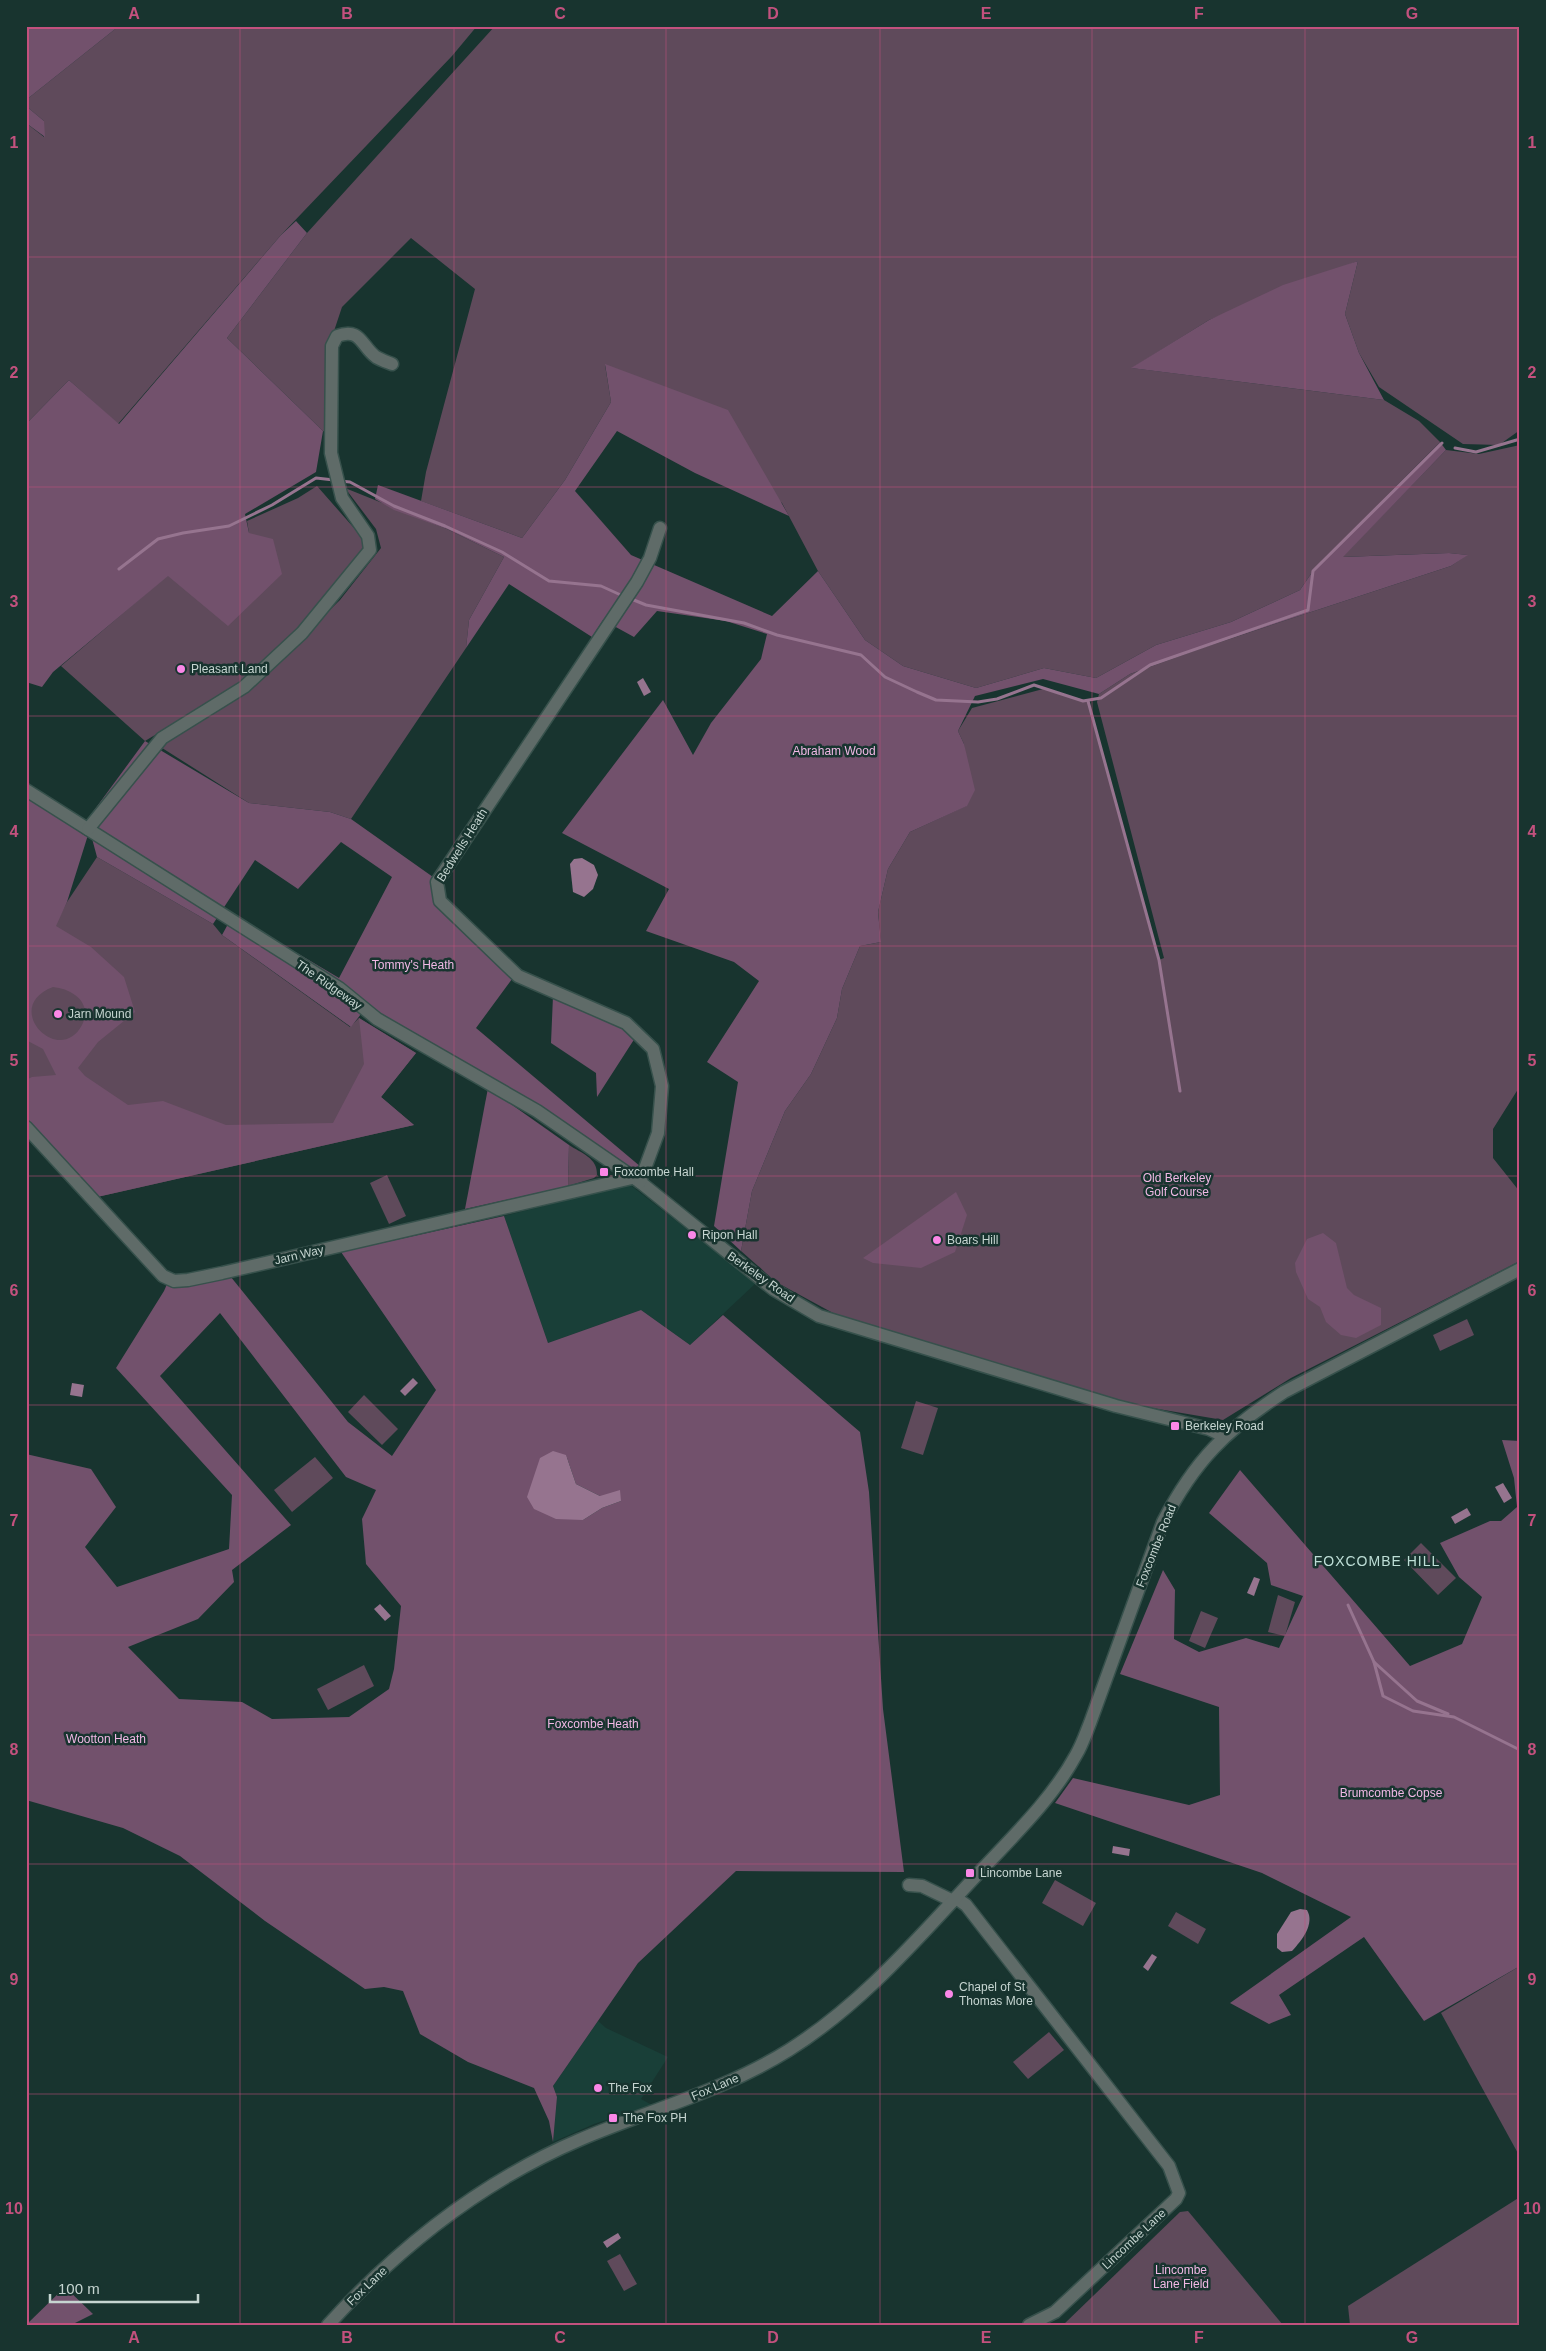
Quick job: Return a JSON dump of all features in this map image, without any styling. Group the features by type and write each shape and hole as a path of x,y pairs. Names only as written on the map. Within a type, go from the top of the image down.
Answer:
{"street":[{"path":"88,829 162,738 244,686 302,633 370,550 368,536 342,498 331,453 332,346 337,336 347,332 357,336 377,357 392,364"},
{"name":"Bedwells Heath","path":"636,1180 658,1133 662,1086 653,1049 626,1024 518,976 440,901 437,882 637,582 650,558 660,528"},
{"name":"The Ridgeway","path":"26,790 338,988 377,1019 537,1112 636,1180"},
{"name":"Jarn Way","path":"26,1127 163,1276 174,1280 222,1274 636,1180"},
{"name":"Berkeley Road","path":"636,1180 773,1289 819,1316 1106,1404 1209,1429 1224,1436"},
{"name":"Foxcombe Road","path":"955,1899 1054,1789 1076,1755 1090,1723 1163,1522 1193,1471 1224,1436 1249,1415 1301,1382 1520,1269"},
{"path":"909,1885 922,1886 955,1899"},
{"name":"Fox Lane","path":"328,2325 398,2256 478,2194 512,2173 580,2139 737,2078 789,2050 868,1989 914,1944 955,1899"},
{"name":"Lincombe Lane","path":"955,1899 966,1905 1169,2166 1179,2193 1055,2312 1029,2325"}],"shaded area":[{"path":"643,678 651,692 644,696 637,682"},
{"path":"582,858 594,865 598,875 593,889 584,897 573,892 570,864 574,859"},
{"path":"629,1184 756,1283 690,1345 641,1310 548,1343 504,1216"},
{"path":"413,1378 418,1383 405,1396 400,1391"},
{"path":"72,1383 84,1385 82,1397 70,1395"},
{"path":"553,1451 566,1455 576,1484 600,1496 620,1490 621,1501 602,1508 583,1520 556,1519 534,1509 527,1497 540,1458"},
{"path":"1503,1483 1512,1498 1504,1503 1495,1487"},
{"path":"1467,1508 1471,1515 1455,1524 1451,1517"},
{"path":"1254,1577 1260,1579 1254,1596 1247,1593"},
{"path":"380,1604 391,1616 385,1621 374,1609"},
{"path":"1113,1846 1130,1849 1129,1856 1112,1853"},
{"path":"1300,1909 1307,1910 1309,1915 1306,1932 1292,1951 1282,1952 1277,1948 1277,1934 1291,1912"},
{"path":"1152,1954 1157,1957 1148,1971 1143,1967"},
{"path":"598,2021 606,2028 668,2057 641,2099 652,2105 594,2124 553,2142 557,2097 553,2086"},
{"path":"618,2233 621,2238 607,2248 603,2242"}],"green space":[{"path":"26,26 119,26 26,100"},
{"path":"119,26 477,26 452,56 281,235 118,424 69,380 26,424 26,123 44,137 44,121 26,106 26,100"},
{"path":"495,26 1520,26 1520,430 1499,445 1463,444 1379,387 1359,353 1345,314 1358,261 1209,320 1132,368 1384,400 1419,421 1440,442 1313,571 1300,590 1231,622 1156,645 1096,678 1044,668 976,688 903,666 865,640 818,571 782,503 605,365 611,402 565,480 522,538 421,501 426,472 475,289 411,238 342,307 326,355 328,433 323,431 227,338 307,233"},
{"path":"26,106 44,121 45,137 26,123"},
{"path":"296,221 307,233 227,338 323,431 316,472 245,514 249,533 273,539 282,574 228,626 168,576 53,672 42,687 26,682 26,424 69,380 119,424 281,235"},
{"path":"1358,261 1345,314 1359,353 1384,400 1131,368 1209,320 1283,285"},
{"name":"Abraham Wood","path":"605,364 728,410 789,516 695,473 617,431 575,491 631,555 772,616 818,571 865,640 903,666 976,688 1044,668 1096,678 1156,645 1231,622 1300,590 1313,571 1440,442 1446,450 1343,557 1449,553 1468,555 1451,566 1202,648 1130,674 1099,694 1043,679 975,696 958,731 964,744 975,790 967,806 910,832 888,869 878,912 881,942 860,946 842,989 837,1018 811,1074 785,1111 752,1191 741,1251 714,1226 738,1082 707,1062 759,981 734,962 646,931 669,889 562,833 663,700 693,755 711,723 761,659 767,634 726,621 657,611 634,637 603,620 592,637 509,584 466,648 469,620 504,557 447,529 394,510 375,499 378,485 522,538 565,480 611,402"},
{"name":"Old Berkeley Golf Course","path":"1520,445 1520,1086 1493,1129 1493,1158 1520,1192 1520,1261 1291,1378 1223,1420 1117,1402 902,1338 833,1313 776,1282 741,1251 752,1191 785,1111 811,1074 837,1018 842,989 860,946 881,942 878,912 888,869 910,832 966,806 964,744 958,731 972,708 1043,689 1088,701 1159,960 1164,958 1097,702 1099,694 1130,674 1202,648 1451,566 1467,555 1449,553 1342,557 1446,450 1479,454"},
{"path":"317,486 361,536 365,546 293,636 241,683 145,741 61,666 168,575 228,625 249,533 247,521 298,498"},
{"path":"345,488 447,529 504,557 469,620 466,648 351,819 330,812 249,803 159,746 276,663 340,600 381,548 376,529"},
{"name":"Tommy's Heath","path":"145,741 249,803 330,812 351,819 433,877 438,907 512,979 476,1028 641,1167 633,1172 368,1005 351,1027 222,935 233,915 339,978 392,877 341,842 298,889 255,860 213,924 97,857 87,820"},
{"path":"26,797 88,835 67,902 56,926 91,947 124,977 135,1012 98,1042 78,1068 85,1076 128,1105 163,1101 226,1125 333,1123 364,1064 359,1018 416,1053 381,1097 414,1125 97,1197 26,1120 26,1080 32,1077 56,1075 43,1049 26,1040","holes":["53,987 60,988 79,998 85,1010 82,1025 72,1037 60,1040 49,1037 39,1030 33,1019 32,1007 38,996"]},
{"path":"97,857 213,924 222,935 350,1027 359,1018 416,1053 381,1097 414,1125 97,1197 26,1120 26,981 67,902"},
{"path":"553,996 609,1019 635,1038 597,1097 596,1073 551,1043"},
{"path":"488,1088 569,1145 568,1186 465,1209"},
{"path":"569,1145 592,1160 597,1169 597,1175 594,1178 568,1186"},
{"path":"387,1175 406,1216 389,1224 370,1183"},
{"path":"956,1192 967,1215 955,1252 921,1268 873,1263 863,1258"},
{"name":"Foxcombe Heath","path":"504,1216 548,1343 641,1310 690,1345 723,1315 860,1432 869,1492 883,1709 904,1872 736,1871 638,1963 553,2086 557,2097 553,2142 549,2121 534,2088 468,2062 420,2034 403,1991 384,1987 365,1989 265,1921 180,1856 123,1828 26,1800 26,1454 91,1469 116,1507 85,1547 117,1587 229,1549 232,1495 116,1368 164,1291 171,1275 191,1273 222,1266 348,1422 392,1456 436,1390 341,1252","holes":["220,1313 346,1477 376,1490 362,1519 366,1564 401,1606 394,1669 389,1689 349,1717 272,1719 242,1702 179,1699 128,1647 198,1619 234,1582 232,1570 291,1525 160,1376","566,1455 576,1484 600,1496 621,1501 602,1508 583,1520"]},
{"path":"1323,1233 1336,1243 1347,1288 1354,1295 1381,1308 1381,1325 1356,1338 1341,1335 1326,1322 1320,1307 1308,1299 1296,1272 1295,1263 1307,1239"},
{"path":"1467,1319 1474,1335 1440,1351 1433,1335"},
{"path":"364,1395 398,1429 382,1445 348,1412"},
{"path":"916,1401 938,1408 923,1455 901,1448"},
{"name":"Brumcombe Copse","path":"1502,1440 1520,1441 1520,1966 1424,2021 1364,1937 1279,1995 1291,2015 1269,2024 1230,2003 1351,1917 1262,1873 1055,1803 1073,1778 1189,1805 1220,1795 1219,1707 1120,1674 1163,1570 1175,1590 1174,1639 1199,1652 1246,1638 1279,1648 1303,1596 1271,1585 1267,1563 1209,1513 1240,1470 1410,1666 1462,1644 1482,1597 1459,1577 1440,1543 1490,1521 1501,1521 1517,1507 1514,1478"},
{"path":"315,1457 333,1478 292,1512 274,1490"},
{"path":"1421,1543 1456,1578 1438,1595 1404,1560"},
{"path":"1278,1595 1295,1602 1285,1636 1268,1632"},
{"path":"1201,1611 1218,1618 1205,1648 1189,1641"},
{"path":"364,1665 374,1686 328,1710 317,1689"},
{"path":"1055,1880 1096,1903 1083,1926 1042,1903"},
{"path":"1176,1912 1206,1929 1198,1944 1168,1926"},
{"path":"1520,1966 1520,2157 1441,2013"},
{"path":"1049,2032 1064,2050 1028,2079 1013,2062"},
{"path":"1520,2197 1520,2325 1350,2325 1348,2306"},
{"name":"Lincombe Lane Field","path":"1188,2211 1283,2325 1063,2325 1180,2212"},
{"path":"620,2254 637,2284 624,2291 607,2261"},
{"path":"65,2287 93,2314 71,2325 26,2325"}],"waterway":[{"path":"1455,448 1476,452 1520,439"},
{"path":"629,598 646,605 744,623 777,635 861,655 885,677 936,700 978,702 997,699 1034,685 1083,701 1101,698 1150,665 1308,610 1313,571 1442,443"},
{"path":"119,569 158,539 229,526 272,505 316,478 334,480"},
{"path":"340,481 350,482 394,506 445,526 502,552 549,581 601,586 623,596"},
{"path":"1088,701 1159,960 1180,1091"},
{"path":"1348,1605 1374,1662 1383,1696 1413,1711 1454,1717 1520,1750"},
{"path":"1374,1662 1417,1701 1448,1714"}],"place":[{"name":"Pleasant Land","path":"181,669"},
{"name":"Jarn Mound","path":"58,1014"},
{"name":"Foxcombe Hall","path":"604,1172"},
{"name":"Ripon Hall","path":"692,1235"},
{"name":"Boars Hill","path":"937,1240"},
{"name":"Berkeley Road","path":"1175,1426"},
{"name":"Lincombe Lane","path":"970,1873"},
{"name":"Chapel of St Thomas More","path":"949,1994"},
{"name":"The Fox","path":"598,2088"},
{"name":"The Fox PH","path":"613,2118"}],"district":[{"name":"FOXCOMBE HILL","path":"1377,1561"}],"park label":[{"name":"Wootton Heath","path":"106,1739"}]}
